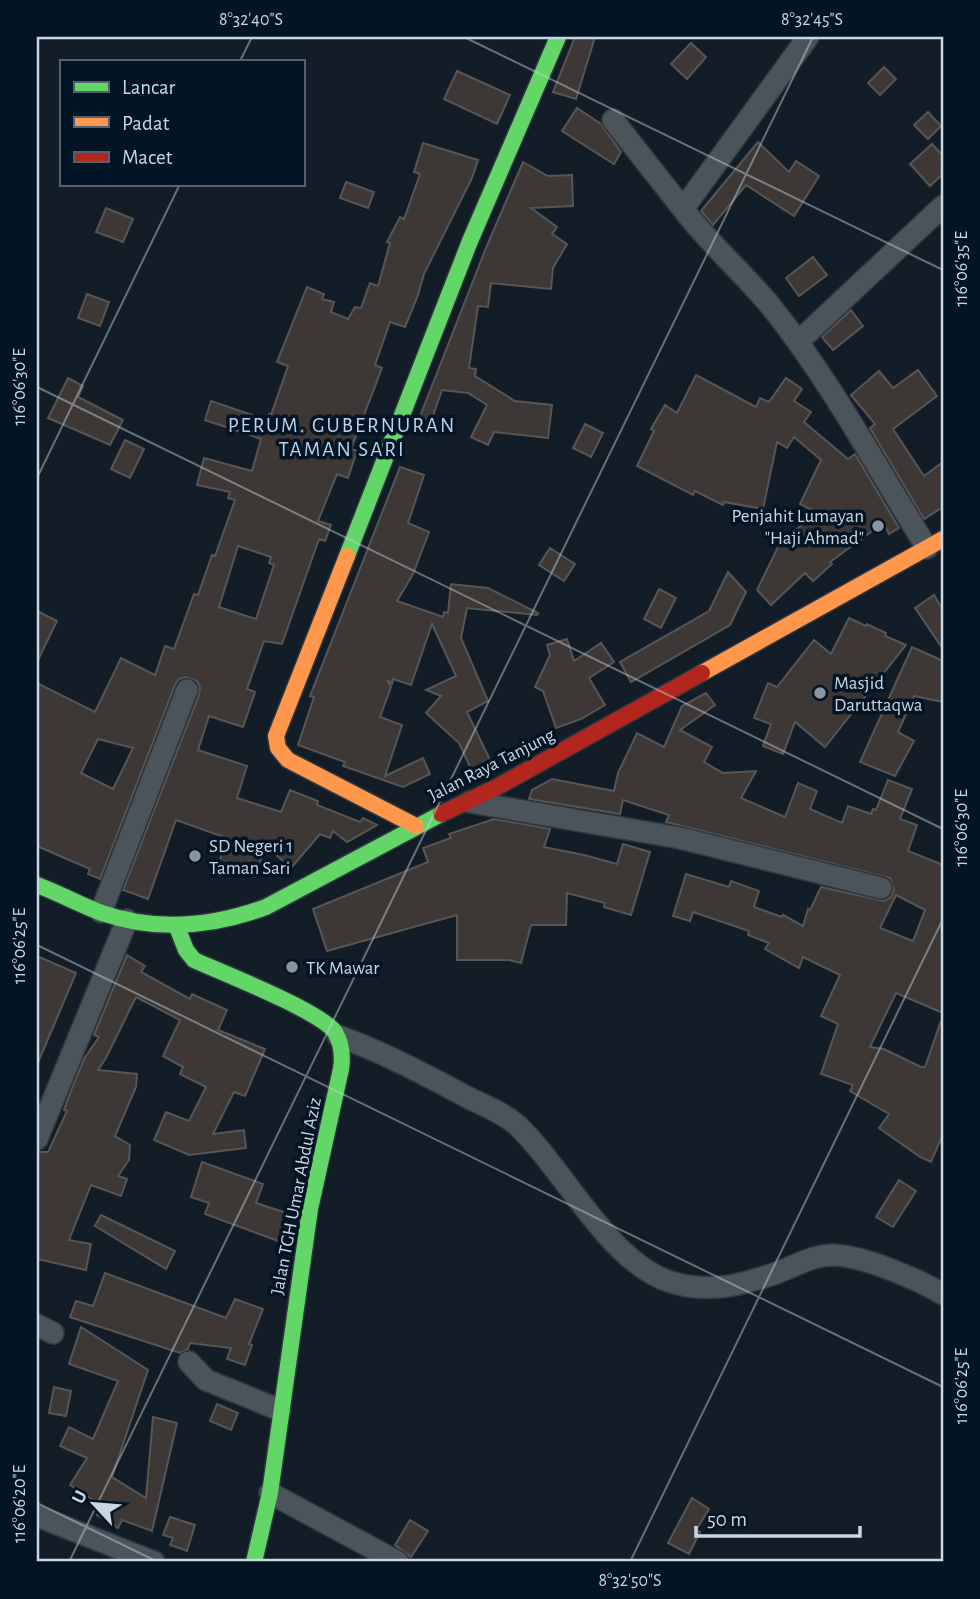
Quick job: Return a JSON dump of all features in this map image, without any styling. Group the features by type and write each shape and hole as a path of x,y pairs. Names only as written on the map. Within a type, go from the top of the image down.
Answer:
{"street":[{"path":"416,826 288,760 278,748 276,736 470,241 558,37"},
{"path":"683,209 808,37"},
{"path":"613,120 701,232 772,307 935,544"},
{"path":"798,342 943,206"},
{"name":"Jalan Raya Tanjung","path":"37,885 127,920 177,928 228,921 266,907 416,826 470,802 935,544"},
{"path":"101,912 187,690"},
{"path":"470,802 680,838 881,888"},
{"path":"37,1139 127,920"},
{"path":"177,928 186,950 194,960 318,1017 338,1035 392,1057 515,1122 628,1258 668,1282 705,1289 743,1283 807,1259 835,1255 886,1268 943,1294"},
{"name":"Jalan TGH Umar Abdul Aziz","path":"254,1562 270,1493 310,1209 343,1062 338,1035"},
{"path":"189,1362 206,1380 280,1410"},
{"path":"270,1493 398,1562"},
{"path":"37,1516 154,1562"}],"building":[{"path":"575,37 595,37 576,99 553,92"},
{"path":"691,43 706,57 687,79 671,64"},
{"path":"884,67 896,79 880,95 868,83"},
{"path":"457,71 510,95 497,124 444,99"},
{"path":"577,108 601,124 621,152 614,164 562,131"},
{"path":"928,112 941,126 928,139 914,125"},
{"path":"758,142 789,172 796,161 819,176 794,216 746,185 713,225 701,211"},
{"path":"423,143 478,160 472,178 424,274 405,327 390,322 375,365 382,368 351,449 357,451 348,478 337,474 318,521 331,525 325,541 319,539 282,644 264,641 247,689 255,692 243,727 209,716 198,750 247,766 237,798 281,812 290,790 318,801 317,805 360,822 363,818 377,825 347,842 333,831 330,838 320,834 291,868 266,846 255,877 218,865 227,838 176,820 148,899 123,890 200,687 197,681 186,677 179,679 175,685 100,879 88,874 90,869 37,846 37,683 95,712 121,658 155,675 165,646 174,649 194,594 198,595 212,555 215,556 235,500 228,498 230,492 197,485 204,458 252,471 261,439 205,420 211,401 267,420 288,366 277,362 307,287 324,294 322,299 334,302 331,312 348,319 355,307 361,308 370,283 378,286 390,243 387,242 400,217 404,219 420,174 414,172","holes":["238,546 271,557 269,563 274,565 256,619 219,607","98,739 133,748 113,789 81,773"]},
{"path":"932,144 943,156 943,174 930,186 910,164"},
{"path":"523,162 548,176 572,175 573,206 531,208 557,227 552,234 567,244 553,268 551,289 491,283 488,307 478,306 469,368 476,369 475,376 515,401 552,405 548,438 494,432 488,445 471,437 487,405 468,393 442,390 429,427 417,424"},
{"path":"346,182 374,192 368,208 340,198"},
{"path":"106,208 133,219 123,242 96,232"},
{"path":"813,257 827,275 799,296 786,278"},
{"path":"87,294 109,302 100,326 78,318"},
{"path":"851,310 863,326 833,350 822,337"},
{"path":"918,370 937,396 893,429 924,476 943,462 943,507 924,519 870,428 875,424 851,395 879,371 893,388"},
{"path":"696,375 756,407 760,398 769,402 786,378 802,389 794,401 811,412 804,422 848,459 855,454 899,528 889,534 883,523 830,562 832,564 813,581 805,573 771,605 757,590 780,543 809,519 804,518 812,510 800,504 821,460 794,437 787,448 777,442 763,509 724,502 723,505 695,491 693,495 637,466 654,431 651,429 665,405 677,413"},
{"path":"68,378 83,386 78,397 123,420 110,445 48,418"},
{"path":"585,424 603,433 591,457 573,448"},
{"path":"125,440 144,449 130,478 111,469"},
{"path":"400,467 424,475 408,523 429,532 413,574 397,601 443,617 444,612 448,613 451,584 488,588 538,613 467,608 461,638 488,701 467,712 492,764 473,773 459,743 426,713 441,696 426,690 456,676 432,624 411,685 393,679 392,684 387,680 391,687 380,717 402,725 385,776 423,758 430,774 403,787 343,766 345,762 298,745 314,697 310,696"},
{"path":"550,548 575,564 564,581 539,565"},
{"path":"728,572 746,592 730,625 631,682 620,662 709,611"},
{"path":"659,589 676,598 661,628 644,619"},
{"path":"934,595 943,610 943,649 915,608"},
{"path":"37,611 57,621 37,662"},
{"path":"849,618 886,633 885,636 906,645 825,747 795,722 783,754 763,746 771,724 754,718 768,683 777,687 814,640 831,654"},
{"path":"567,639 574,661 601,643 614,662 589,678 605,705 581,719 556,728 543,691 535,687 550,655 547,645"},
{"path":"912,647 943,661 943,702 914,696 898,732 914,741 895,776 860,762"},
{"path":"706,693 715,705 680,730 712,747 704,762 723,773 756,771 741,798 785,817 798,783 817,791 810,809 842,823 848,806 871,814 873,809 876,810 888,780 912,789 900,819 917,825 908,851 943,865 943,1013 896,993 870,1047 884,1049 925,1067 941,1021 943,1022 943,1134 931,1162 879,1128 889,1114 850,1091 853,1085 821,1074 838,1024 821,1016 840,975 803,957 799,968 765,949 769,943 748,935 749,931 693,912 690,921 673,916 686,874 729,887 731,881 759,891 754,907 782,917 783,915 803,926 808,909 810,910 821,887 884,901 891,897 894,890 890,878 666,822 669,815 623,800 620,814 529,799 532,790 552,779 614,791 618,773 637,733 664,747 682,706","holes":["896,895 925,910 913,941 880,928"]},
{"path":"494,819 550,829 544,847 617,864 623,844 650,852 631,915 604,907 605,903 567,893 566,925 531,925 521,963 509,960 457,960 457,915 327,951 313,909 428,862 423,848 451,838 449,834"},
{"path":"127,955 145,966 141,972 190,999 192,994 227,1010 218,1030 265,1049 245,1096 234,1092 213,1134 244,1130 246,1148 189,1155 154,1140 166,1112 189,1121 206,1087 180,1074 183,1067 163,1056 180,1020 136,997 98,1070 137,1074 136,1087 115,1136 130,1145 129,1160 118,1176 127,1179 121,1196 91,1185 69,1240 91,1244 86,1270 37,1259 37,1152 48,1152 67,1111 64,1110 72,1088 84,1059 99,1037 94,1035"},
{"path":"37,956 76,973 37,1065"},
{"path":"202,1162 263,1184 256,1203 290,1214 282,1240 278,1241 205,1214 209,1203 191,1197"},
{"path":"899,1180 916,1191 893,1227 876,1217"},
{"path":"101,1215 175,1251 166,1269 95,1226"},
{"path":"105,1273 226,1318 235,1299 263,1309 249,1344 252,1345 245,1365 227,1359 231,1348 190,1343 188,1349 180,1353 70,1317 76,1301 93,1306"},
{"path":"81,1327 148,1370 112,1477 146,1498 153,1417 177,1423 152,1531 122,1520 118,1528 97,1515 103,1506 70,1485 87,1458 60,1446 69,1427 93,1439 118,1381 69,1364"},
{"path":"54,1387 71,1391 66,1416 49,1413"},
{"path":"217,1404 238,1413 231,1430 210,1421"},
{"path":"692,1498 709,1509 696,1530 700,1532 689,1554 668,1543"},
{"path":"170,1517 195,1525 187,1551 170,1545 173,1538 163,1535"},
{"path":"410,1520 428,1531 411,1557 395,1545"}],"traffic: fast":[{"path":"347,556 470,241 558,37"},
{"path":"37,885 94,910 123,919 164,925 205,923 266,907 441,814"},
{"path":"177,927 186,950 194,960 270,993 326,1023 335,1032 341,1050 341,1069 310,1209 270,1493 254,1562"}],"traffic: slow":[{"path":"702,673 943,539"},
{"path":"347,556 276,736 278,748 288,760 416,826"}],"traffic: jam":[{"path":"441,814 499,786 702,673"}],"place":[{"name":"Penjahit Lumayan \"Haji Ahmad\"","path":"878,526"},
{"name":"Masjid Daruttaqwa","path":"820,693"},
{"name":"SD Negeri 1 Taman Sari","path":"195,856"},
{"name":"TK Mawar","path":"292,967"}],"district":[{"name":"PERUM. GUBERNURAN TAMAN SARI","path":"342,437"}]}
